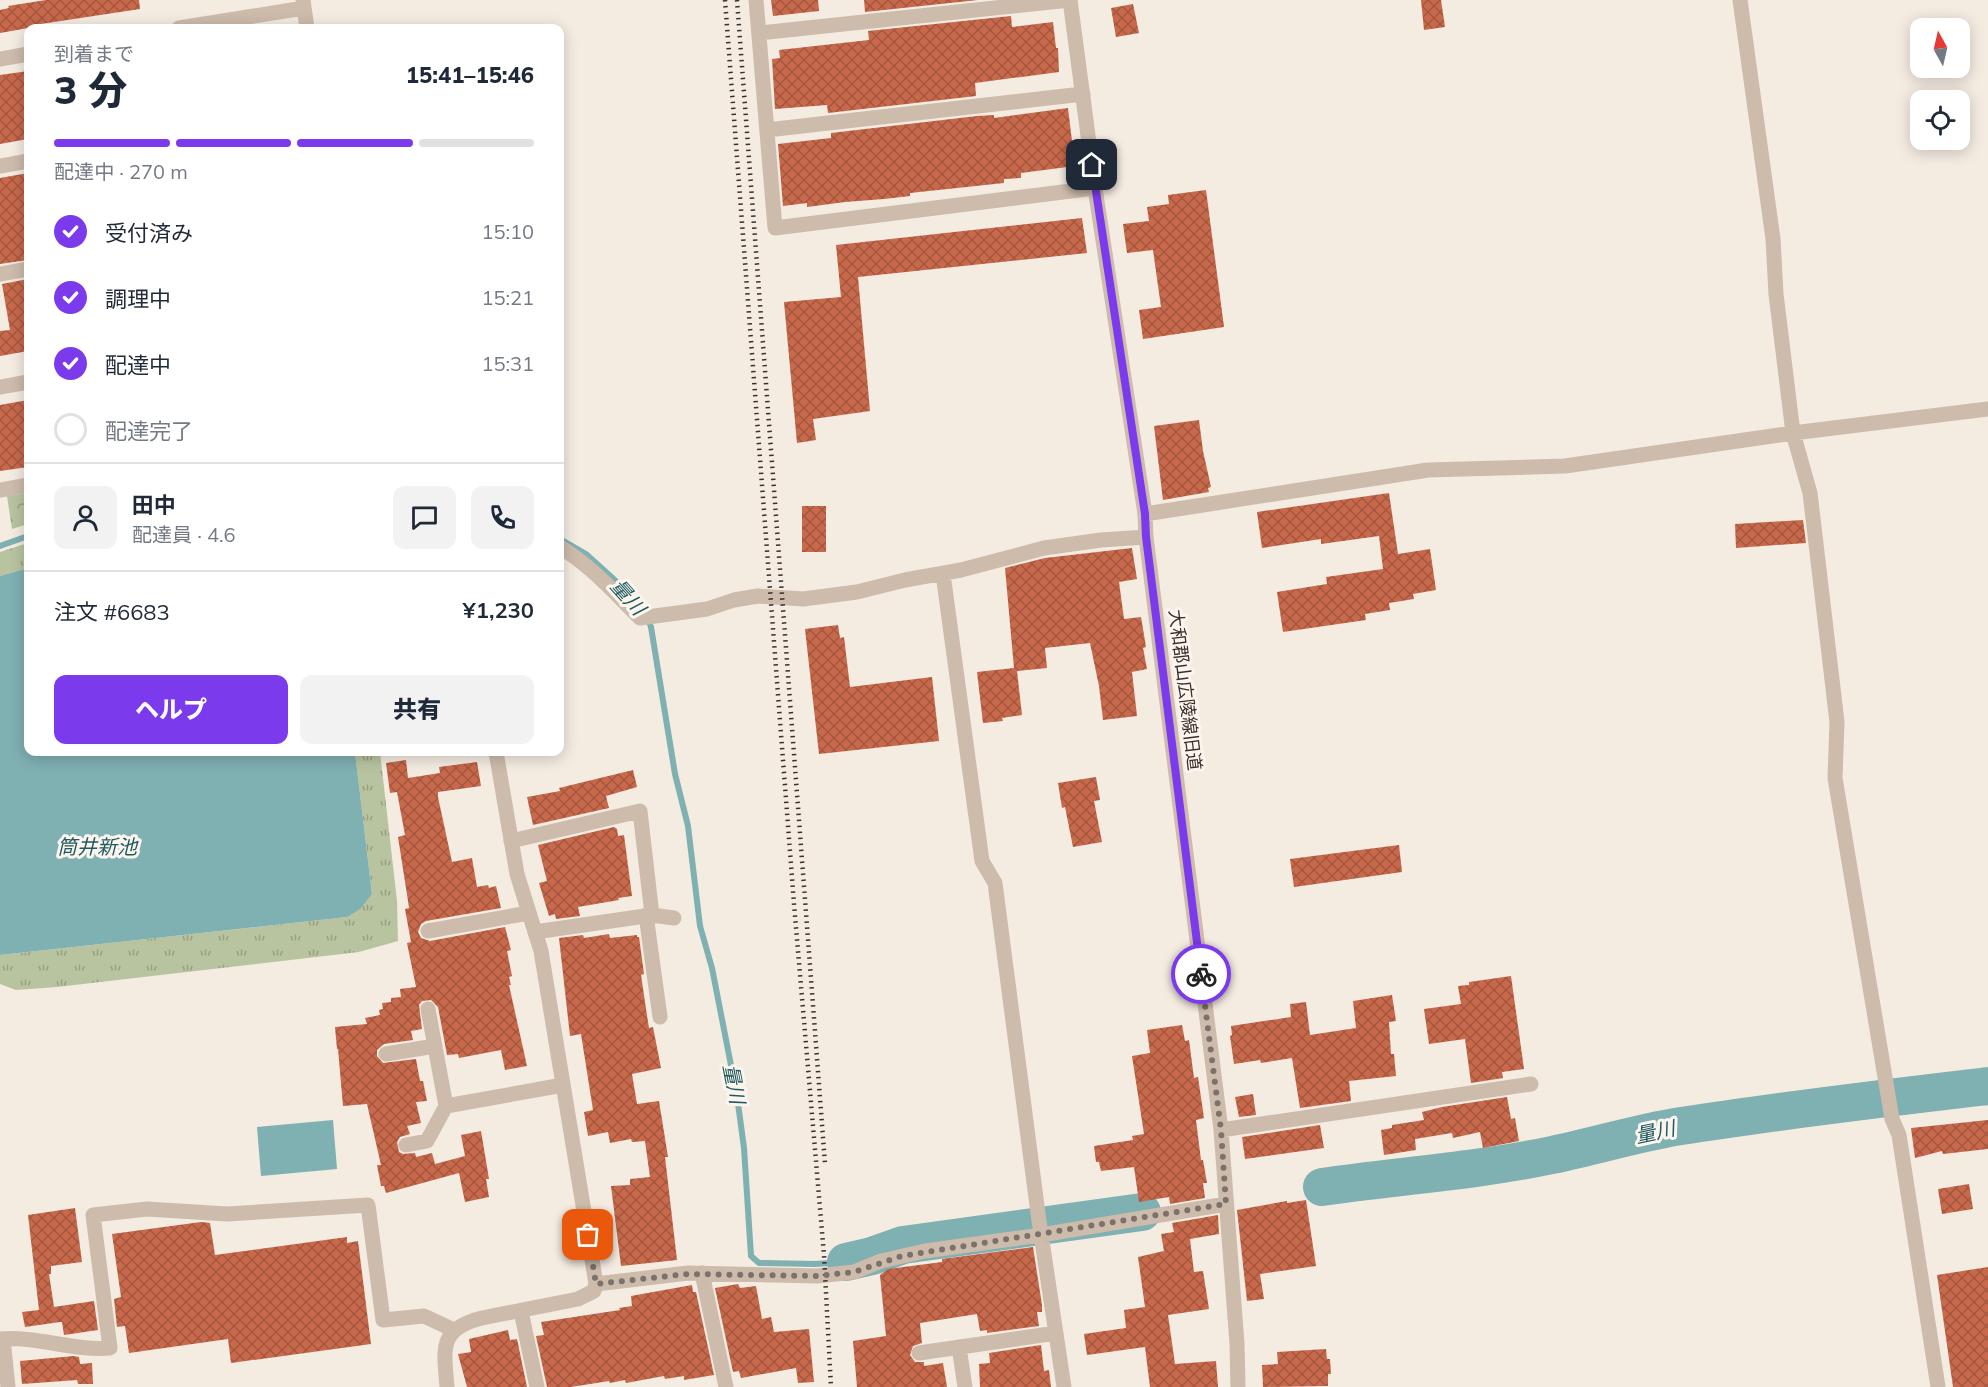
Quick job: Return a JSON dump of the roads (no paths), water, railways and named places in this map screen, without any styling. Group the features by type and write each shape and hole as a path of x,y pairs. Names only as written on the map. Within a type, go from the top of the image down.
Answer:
{"street":[{"path":"756,0 776,228 1095,188"},
{"path":"759,33 1070,0"},
{"name":"大和郡山広陵線旧道","path":"1070,0 1095,188 1145,514 1146,537 1221,1130 1237,1344 1238,1387"},
{"path":"1740,0 1773,240 1776,294 1793,433 1810,493 1837,722 1835,778 1885,1080 1892,1119 1899,1135 1938,1387"},
{"path":"200,24 303,4 307,24"},
{"path":"0,59 24,55"},
{"path":"767,130 1083,94"},
{"path":"0,166 24,162"},
{"path":"0,274 24,270"},
{"path":"0,387 24,383"},
{"path":"1145,514 1428,470 1565,466 1793,433 1988,409"},
{"path":"0,490 24,486"},
{"path":"564,549 597,574 640,618 707,609 735,600 758,597 803,599 857,592 905,580 943,574 1044,548 1101,540 1146,537"},
{"path":"943,574 982,861 995,883 1040,1228 1064,1387"},
{"path":"447,1387 446,1344 448,1336 454,1330 469,1321 578,1299 594,1292 596,1284 541,951 517,874 497,756"},
{"path":"511,841 640,811 660,1017"},
{"path":"428,931 529,913"},
{"path":"535,932 649,915 674,918"},
{"path":"406,1145 427,1141 446,1106 428,1009"},
{"path":"386,1054 435,1046"},
{"path":"1221,1130 1531,1084"},
{"path":"446,1106 563,1085"},
{"path":"596,1284 702,1273 817,1276 854,1272 902,1256 1040,1228 1226,1204"},
{"path":"8,1387 1,1339 26,1338 95,1349 110,1348 93,1215 147,1209 227,1214 368,1205 383,1320 424,1316 454,1330"},
{"path":"702,1273 726,1387"},
{"path":"521,1311 537,1387"},
{"path":"919,1353 1056,1334"},
{"path":"959,1347 966,1387"}],"water":[{"name":"筒井新池","path":"24,569 24,756 355,756 372,894 360,909 347,917 0,955 0,576"},
{"path":"333,1120 337,1169 261,1176 257,1127"}],"waterway":[{"name":"量川","path":"0,546 24,537"},
{"name":"量川","path":"564,541 586,554 629,593 644,609 651,627 675,774 688,826 700,926 712,968 737,1096 744,1148 751,1256 759,1263 846,1262"},
{"name":"量川","path":"1322,1187 1523,1161 1665,1129 1719,1120 1988,1086"},
{"name":"量川","path":"846,1262 903,1245 1142,1212"}],"railway":[{"path":"725,0 794,904 824,1255 831,1387"},
{"path":"737,0 825,1164"}]}
